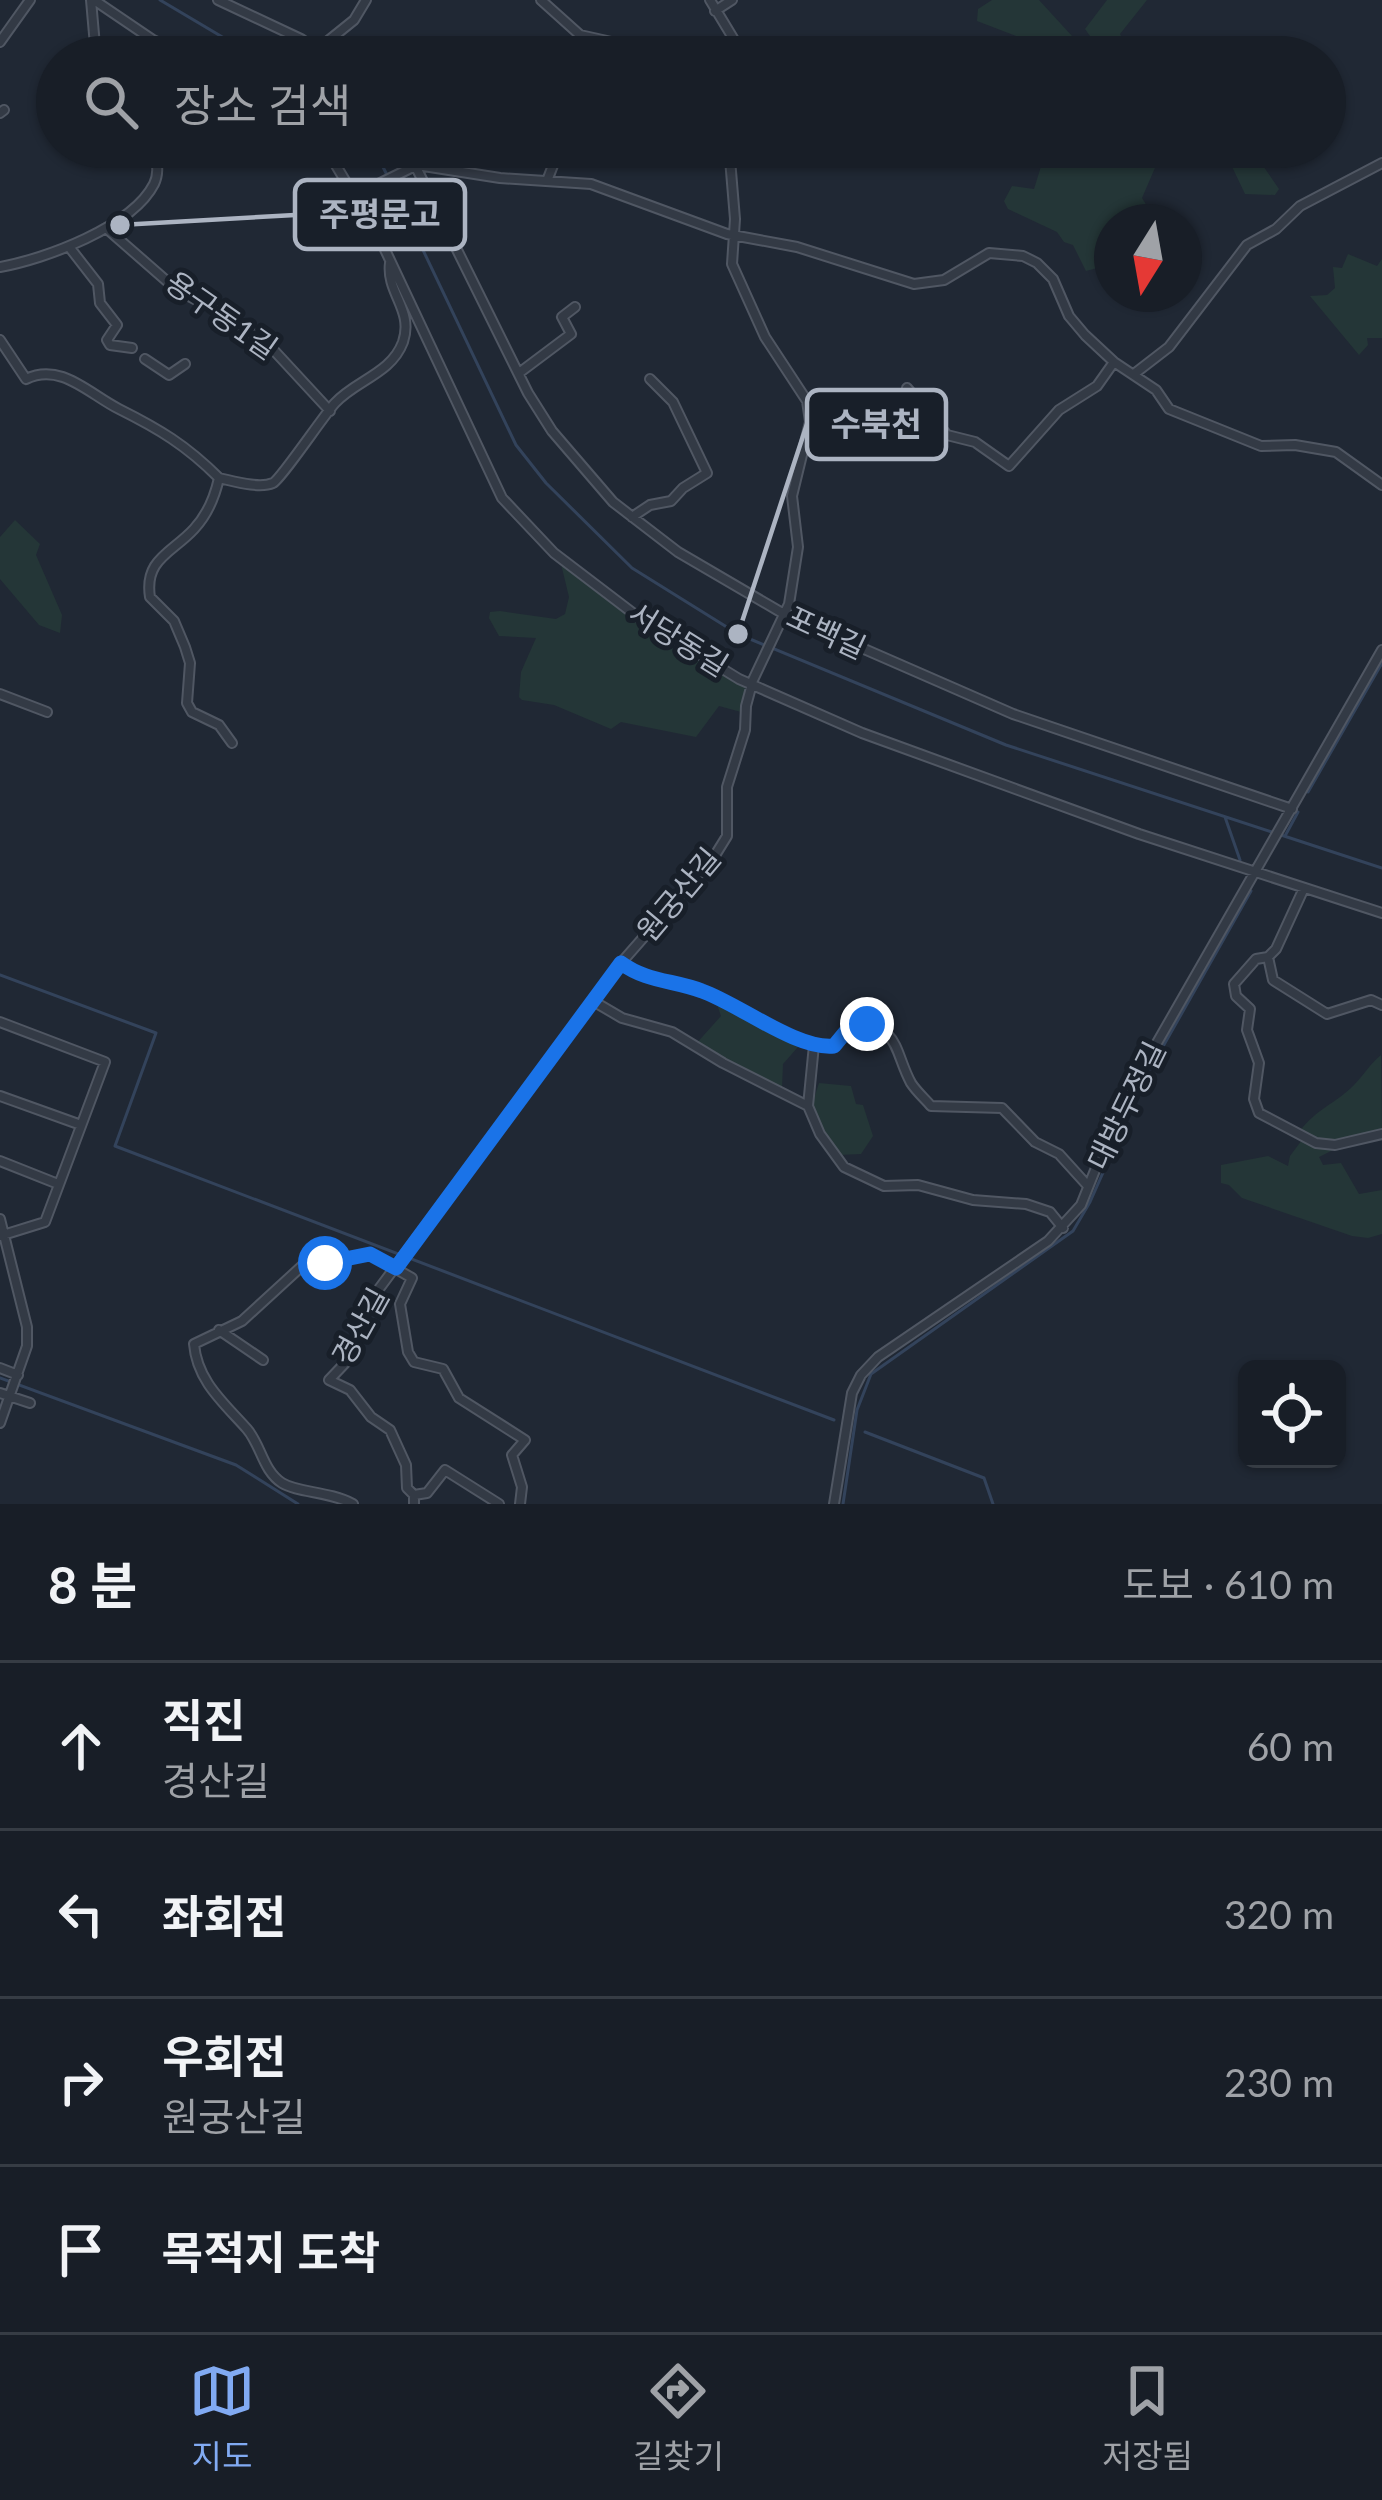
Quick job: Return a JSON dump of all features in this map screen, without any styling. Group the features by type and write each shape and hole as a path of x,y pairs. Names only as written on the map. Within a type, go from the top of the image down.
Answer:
{"street":[{"path":"0,42 29,0"},
{"path":"92,0 95,36"},
{"path":"92,0 147,36"},
{"path":"218,0 290,36"},
{"path":"335,36 354,20 366,0"},
{"path":"541,0 584,36"},
{"path":"710,0 732,36"},
{"path":"715,11 731,0"},
{"path":"1134,374 1169,347 1247,244 1276,229 1300,206 1382,163"},
{"path":"0,266 70,248 106,228 147,194 155,182 155,168"},
{"name":"서당동길","path":"339,168 390,262 502,498 525,526 575,570 638,616 753,683 862,733 1012,790 1382,913"},
{"path":"356,195 412,168"},
{"name":"포백길","path":"415,168 519,373 562,443 613,502 678,552 783,617 1002,709 1292,808"},
{"path":"424,168 602,186 733,235 797,247 914,284 944,280 989,253 1023,256 1053,279 1069,316 1114,362 1156,390 1169,409 1262,446 1295,445 1336,452 1382,484"},
{"path":"547,181 552,168"},
{"name":"원궁산길","path":"730,168 734,271 765,337 810,410 810,431 792,496 798,547 783,617 753,683 745,730 727,787 727,836 621,963 649,979 709,993 814,1045"},
{"name":"용구동1길","path":"106,228 177,290 268,344 330,411"},
{"path":"70,248 98,284 100,303 117,325 107,340 110,345 132,349"},
{"path":"0,340 26,379 50,373 85,386 117,409 163,430 219,478 272,483 330,411 394,360 402,345 406,314 391,286 390,262"},
{"path":"519,373 571,334 562,317 575,307"},
{"name":"용구동1길","path":"145,359 169,375 185,364"},
{"path":"908,388 949,436 975,442 1009,466 1059,410 1097,386 1114,362"},
{"path":"632,517 650,505 671,501 707,473 673,402 650,379"},
{"path":"219,478 202,519 156,560 148,584 150,597 173,621 185,647 192,712 219,725 232,742"},
{"name":"대방두정길","path":"834,1504 849,1407 861,1375 878,1357 1063,1228 1081,1205 1138,1076 1382,650"},
{"path":"0,694 47,712"},
{"path":"1304,888 1268,957 1273,980 1328,1014 1371,1000 1382,1005"},
{"path":"1268,957 1256,959 1234,984 1236,996 1250,1009 1247,1030 1258,1063 1254,1103 1259,1113 1316,1143 1335,1145 1382,1134"},
{"path":"401,1261 621,963"},
{"path":"593,1001 622,1018 672,1032 808,1106"},
{"path":"0,1022 105,1061 45,1222 2,1236"},
{"path":"1063,1228 1050,1212 1026,1204 973,1201 918,1185 884,1186 835,1157 808,1106 814,1045 837,1044 853,1023 884,1031 897,1045 909,1080 931,1106 1002,1108 1035,1142 1059,1154 1088,1186"},
{"path":"0,1096 81,1125"},
{"path":"0,1161 58,1184"},
{"path":"0,1220 27,1327 27,1346 5,1395 0,1423"},
{"name":"경산길","path":"218,1330 242,1321 302,1266 370,1254 401,1261 412,1278 400,1304 408,1352 414,1362 443,1369 459,1398 524,1440 512,1455 522,1487 520,1504"},
{"name":"경산길","path":"401,1261 367,1305 346,1361 329,1380 350,1390 371,1417 390,1430 406,1465 407,1488 414,1499 427,1493 445,1470 499,1504"},
{"path":"263,1360 218,1330 194,1344 199,1369 217,1398 249,1430 271,1473 289,1487 327,1492 353,1504"},
{"path":"0,1368 17,1375"},
{"path":"5,1395 30,1403"}],"shaded area":[{"path":"992,0 1039,0 1072,36 1016,36 977,21 978,9"},
{"path":"1107,0 1147,0 1121,36 1090,36 1085,29"},
{"path":"1040,168 1155,168 1142,198 1146,204 1094,204 1094,269 1086,271 1073,245 1057,232 1008,209 1004,201 1012,186 1034,189"},
{"path":"1233,168 1264,168 1279,189 1275,195 1245,194"},
{"path":"1348,254 1377,266 1382,259 1382,338 1367,338 1368,345 1359,355 1310,296 1327,295 1335,288 1333,267 1342,268"},
{"path":"15,520 40,544 36,555 62,615 60,633 39,625 0,579 0,537"},
{"path":"561,564 684,652 745,687 741,712 719,706 696,737 621,722 611,729 554,705 522,700 521,672 536,638 499,636 490,612 556,619 565,614 569,597"},
{"path":"717,1004 810,1046 798,1047 783,1064 782,1088 695,1045 721,1016"},
{"path":"1381,1055 1382,1132 1336,1143 1335,1149 1319,1157 1323,1165 1341,1163 1359,1194 1382,1190 1382,1234 1352,1236 1242,1198 1221,1183 1221,1165 1268,1156 1288,1166 1305,1124 1347,1092"},
{"path":"819,1083 851,1086 856,1104 863,1105 873,1136 861,1154 839,1155 811,1108"}],"waterway":[{"path":"160,0 221,36"},
{"path":"384,168 387,175"},
{"path":"391,183 516,445 546,483 632,568 738,634 1006,745 1272,832"},
{"path":"1308,792 1382,663"},
{"path":"1285,836 1298,812"},
{"path":"1225,817 1240,860"},
{"path":"1281,835 1382,868"},
{"path":"843,1504 857,1410 871,1374 1073,1231 1144,1080 1251,891"},
{"path":"0,975 156,1033 115,1146 834,1420"},
{"path":"0,1378 236,1465 298,1504"},
{"path":"865,1432 984,1478 993,1504"}],"place":[{"name":"주평문고","path":"120,225"},
{"name":"수북천","path":"738,634"}],"route":[{"path":"325,1263 370,1254 396,1268 621,963 649,979 709,993 814,1045 834,1046 853,1023 867,1024"}]}
